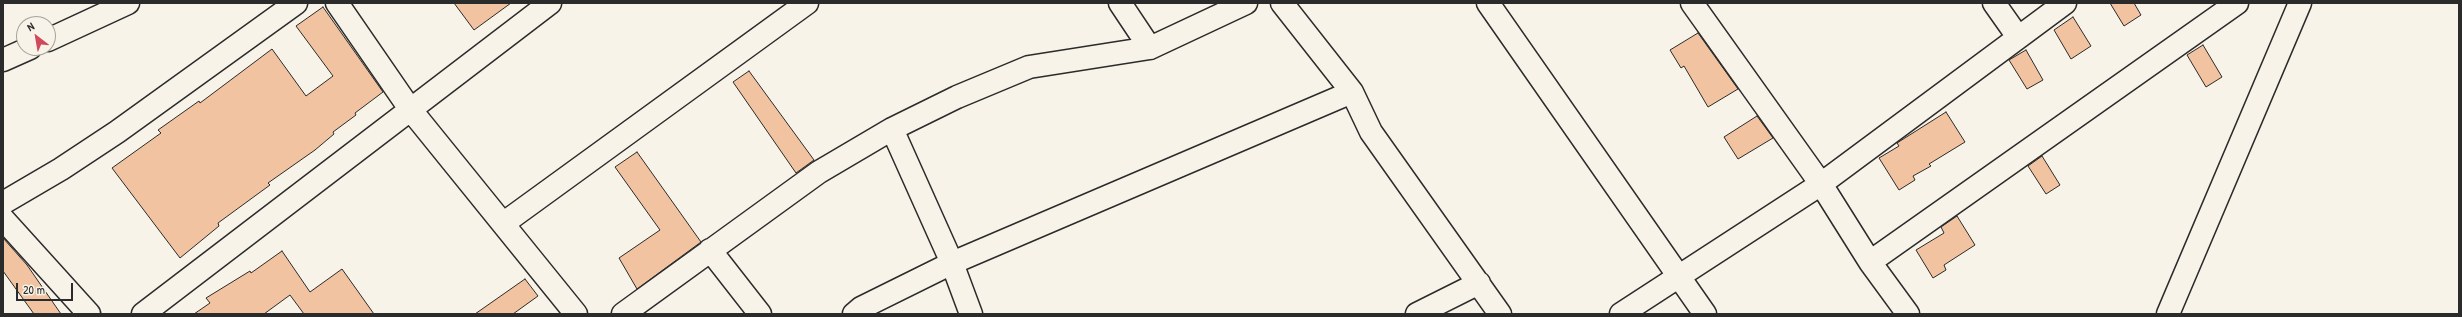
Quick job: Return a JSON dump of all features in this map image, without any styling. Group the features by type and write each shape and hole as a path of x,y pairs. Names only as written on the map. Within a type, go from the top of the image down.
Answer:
{"street":[{"path":"56,36 128,3"},
{"path":"3,202 61,169 117,132 296,3"},
{"path":"337,3 410,109 504,223 576,314"},
{"path":"143,314 550,3"},
{"path":"504,223 807,3"},
{"path":"1120,3 1150,48"},
{"path":"623,314 819,172 892,129 957,97 1029,67 1150,48 1246,3"},
{"path":"1282,3 1352,92 1371,132 1500,314"},
{"path":"1488,3 1705,314"},
{"path":"1692,3 1821,184 1870,262 1908,314"},
{"path":"1994,3 2018,37"},
{"path":"1621,314 1821,184 2065,3"},
{"path":"1870,262 2237,3"},
{"path":"2168,314 2298,4"},
{"path":"3,60 16,54"},
{"path":"854,314 884,296 952,263 1352,92"},
{"path":"892,129 952,263 971,314"},
{"path":"3,219 89,314"},
{"path":"710,250 760,314"},
{"path":"1417,314 1478,284"}],"building":[{"path":"454,3 511,3 474,30"},
{"path":"2110,3 2134,3 2141,15 2124,26"},
{"path":"323,7 383,92 355,113 356,115 333,132 334,134 315,150 268,183 270,185 218,223 219,226 180,258 112,168 161,133 158,130 199,101 200,103 272,49 306,96 333,76 296,26"},
{"path":"2073,17 2091,46 2071,59 2054,30"},
{"path":"1698,33 1738,89 1708,107 1684,66 1681,68 1670,50"},
{"path":"2203,45 2222,77 2206,87 2187,55"},
{"path":"2026,50 2043,80 2027,89 2009,60"},
{"path":"749,71 814,160 796,173 733,82"},
{"path":"1946,112 1965,142 1929,164 1931,166 1913,176 1915,180 1899,190 1879,158 1899,146 1897,143"},
{"path":"1757,116 1773,138 1738,159 1724,137"},
{"path":"637,152 701,242 637,289 619,258 660,230 615,167"},
{"path":"2042,156 2060,185 2046,194 2028,166"},
{"path":"1957,216 1975,245 1944,265 1946,270 1933,278 1916,250 1944,233 1941,227"},
{"path":"3,238 27,265 61,314 34,314 3,271"},
{"path":"282,251 310,292 342,269 374,314 304,314 290,295 264,314 194,314 210,303 206,298 250,271 251,273"},
{"path":"525,279 538,296 513,314 475,314"}]}
